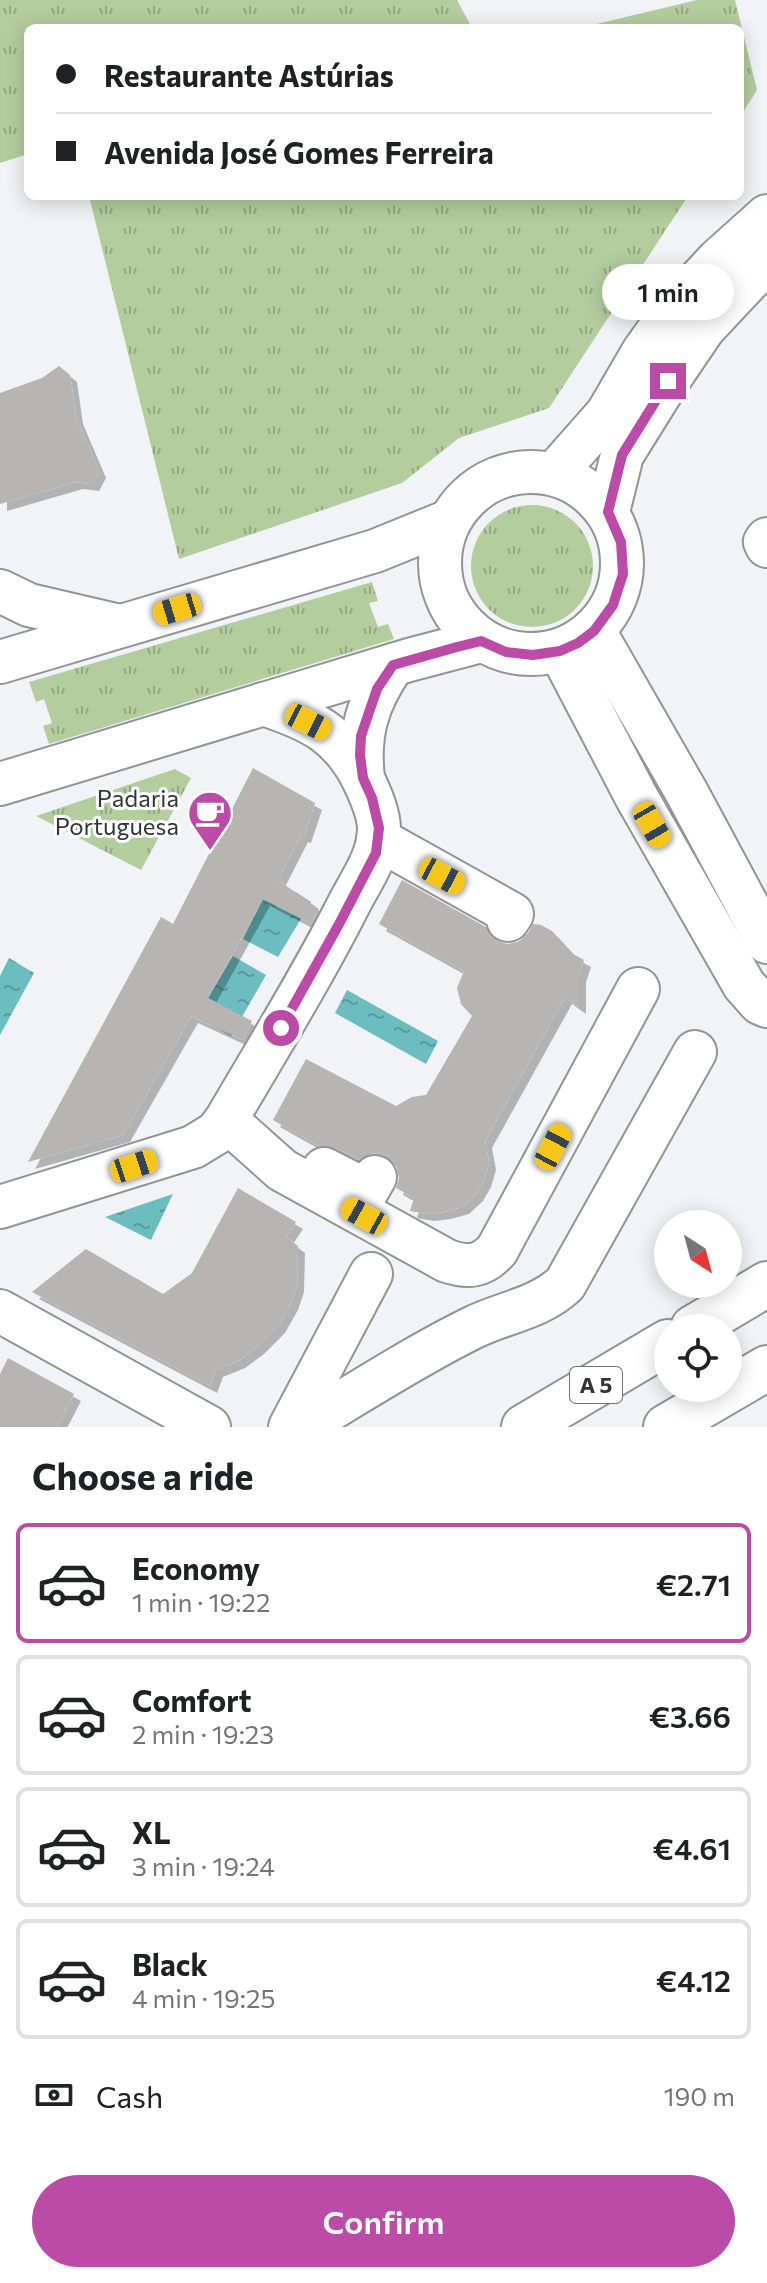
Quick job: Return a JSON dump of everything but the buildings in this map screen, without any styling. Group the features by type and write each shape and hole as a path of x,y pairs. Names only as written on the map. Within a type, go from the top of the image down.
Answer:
{"highway":[{"path":"717,1314 767,1284"},
{"name":"A 5","path":"524,1427 654,1350"},
{"path":"666,1427 767,1368"}],"street":[{"path":"554,474 607,414 643,352 678,303 718,260 767,216"},
{"path":"608,512 622,455 668,381 704,328 767,261"},
{"path":"530,471 554,474 585,488 608,512 621,542 623,574 613,605 577,641 533,655 506,652 481,641 461,623 447,600 440,574 441,547 449,521 464,501 483,485 505,475 530,471"},
{"path":"0,662 375,551 449,521"},
{"path":"767,539 767,546"},
{"path":"0,591 29,605 120,626"},
{"path":"0,784 481,641"},
{"path":"577,641 687,793 767,942"},
{"path":"577,641 637,798 744,985 760,1003 767,1006"},
{"path":"363,778 361,736 377,689 393,665"},
{"path":"239,1132 376,853 379,828 372,798 363,778 341,744 324,730 292,713 263,704"},
{"path":"378,839 512,914 508,920"},
{"path":"239,1132 282,1170 447,1261 475,1266 489,1260 497,1250 638,989"},
{"path":"301,1427 443,1343 489,1321 532,1307 550,1298 565,1284 695,1052"},
{"path":"1,1206 69,1168 193,1147 216,1133 239,1132 293,1152 367,1191 375,1177"},
{"path":"290,1427 371,1274"},
{"path":"146,1352 138,1364 33,1308 8,1330 209,1427"}],"green space":[{"path":"0,0 457,0 470,24 24,24 24,155 0,163"},
{"path":"697,0 735,0 741,24 597,24"},
{"path":"744,37 757,90 744,111"},
{"path":"90,200 685,200 549,408 459,438 402,483 179,559"},
{"path":"532,505 555,510 575,523 588,543 593,566 588,589 575,609 555,622 532,627 509,622 489,609 476,589 471,566 476,543 489,523 509,510"},
{"path":"372,582 378,601 369,603 378,627 388,624 394,639 49,744 43,726 52,723 44,699 36,702 29,682"},
{"path":"175,769 191,778 141,870 36,816"}],"water":[{"path":"294,891 311,902 278,957 243,939 263,899 284,910"},
{"path":"233,956 266,975 231,1036 210,1024 208,998"},
{"path":"9,958 34,973 0,1035 0,976"},
{"path":"347,990 438,1041 426,1064 335,1013"},
{"path":"173,1194 151,1240 105,1217"}],"place":[{"name":"Padaria Portuguesa","path":"210,852"}],"route":[{"path":"281,1028 376,853 379,828 372,798 363,778 360,755 361,736 377,689 393,665 457,647 481,641 506,652 533,655 560,651 594,631 613,605 623,574 621,542 608,512 622,455 668,381"}]}
